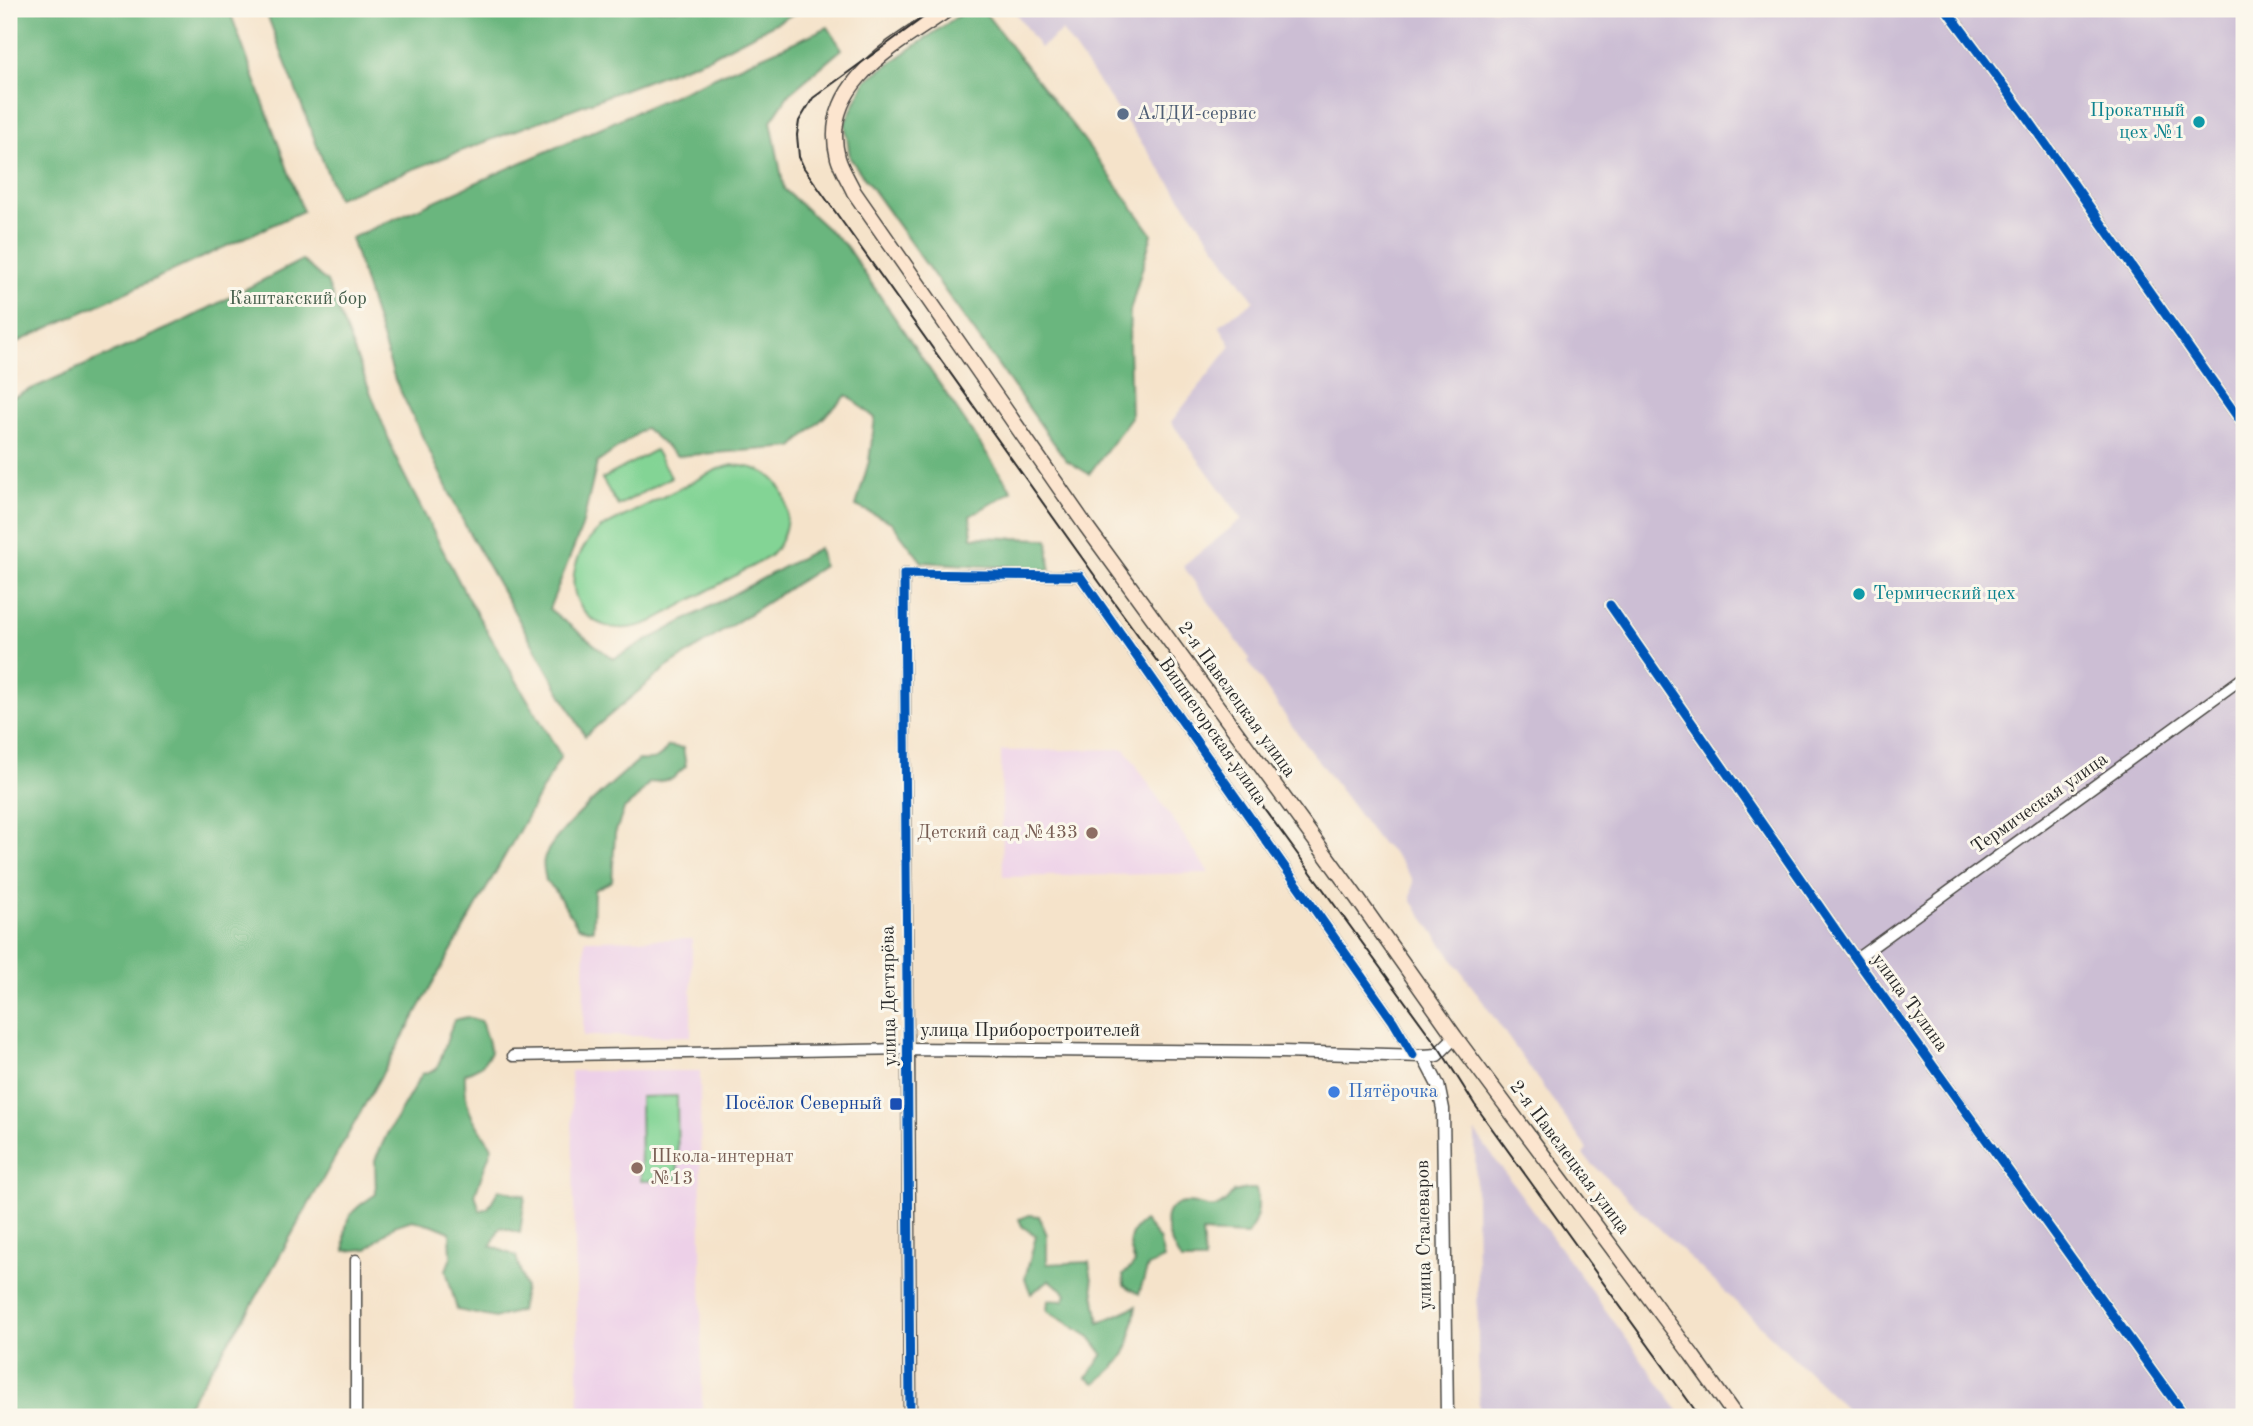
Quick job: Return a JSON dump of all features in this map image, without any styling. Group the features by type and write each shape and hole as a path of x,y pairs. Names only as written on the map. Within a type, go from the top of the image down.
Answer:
{"main road":[{"name":"2-я Павелецкая улица","path":"949,9 873,61 851,86 840,106 835,132 838,158 854,192 1086,526 1455,1037 1736,1417"}],"street":[{"path":"1946,9 2023,112 2244,426"},
{"name":"улица Дегтярёва","path":"904,574 910,1417"},
{"name":"Вишнегорская улица","path":"904,574 1080,576 1418,1055"},
{"name":"улица Тулина","path":"1610,604 1856,959 2186,1417"},
{"name":"Термическая улица","path":"1856,959 2244,677"},
{"name":"улица Приборостроителей","path":"513,1056 908,1049 1437,1055 1455,1037"},
{"name":"улица Сталеваров","path":"1418,1055 1438,1086 1443,1109 1447,1417"},
{"path":"356,1260 356,1417"}],"shaded area":[{"path":"1013,9 2244,9 2244,1417 1855,1417 1583,1155 1587,1149 1411,900 1413,880 1398,858 1378,840 1292,726 1248,661 1250,659 1183,566 1242,519 1171,422 1231,346 1219,325 1254,301 1062,31 1040,48"},
{"name":"Детский сад №433","path":"1125,749 1209,873 1003,877 1001,751"},
{"path":"692,939 691,1036 583,1036 585,940"},
{"name":"Школа-интернат №13","path":"571,1071 700,1071 702,1417 579,1417"},
{"path":"1475,1132 1645,1364 1683,1417 1479,1417"}],"green space":[{"path":"9,9 229,9 303,211 9,346"},
{"path":"265,9 803,9 710,57 337,198"},
{"path":"968,9 982,9 1084,140 1152,234 1130,311 1131,417 1089,474 1066,460 850,158 845,123 866,80"},
{"path":"828,27 842,49 789,94 771,121 784,189 846,246 1012,491 970,516 972,537 1048,539 1050,570 922,562 891,522 856,506 869,461 875,418 847,395 793,447 677,456 645,428 597,463 582,527 549,609 613,659 819,548 823,566 666,668 585,736 467,529 395,380 351,238"},
{"name":"Каштакский бор","path":"302,260 327,282 399,465 467,597 561,756 252,1305 180,1417 9,1417 9,399 182,322"},
{"path":"655,450 671,477 618,506 602,479"},
{"path":"733,465 763,471 779,485 784,495 787,517 785,528 782,539 769,557 651,622 626,628 606,626 590,617 579,604 574,586 575,567 584,547 601,528 718,469"},
{"path":"668,746 683,748 686,766 672,779 649,783 624,809 615,834 612,881 594,890 593,930 578,927 546,881 543,861 558,836 601,793 639,760 653,760"},
{"path":"467,1017 481,1021 491,1052 481,1066 465,1074 468,1105 492,1147 475,1194 480,1211 488,1208 499,1189 525,1196 520,1233 500,1227 491,1246 516,1256 525,1287 520,1311 495,1318 457,1310 446,1270 451,1257 450,1232 412,1220 394,1226 367,1249 345,1251 345,1230 350,1217 359,1206 376,1194 375,1160 387,1134 422,1074 437,1069 454,1020"},
{"path":"677,1096 678,1180 641,1181 640,1097"},
{"path":"1256,1189 1258,1208 1248,1235 1202,1233 1205,1261 1181,1261 1169,1237 1166,1219 1169,1211 1185,1203 1215,1207 1227,1200 1233,1192"},
{"path":"1029,1215 1039,1216 1047,1235 1047,1264 1089,1262 1099,1323 1136,1306 1132,1332 1122,1358 1095,1383 1087,1378 1103,1354 1090,1337 1047,1311 1048,1300 1063,1301 1066,1295 1062,1289 1049,1280 1031,1294 1025,1279 1036,1236 1022,1226 1019,1219"},
{"path":"1144,1221 1159,1239 1164,1259 1148,1266 1139,1294 1124,1285 1123,1275 1135,1263 1131,1250 1131,1235"}],"tram line":[{"path":"935,9 813,98 799,121 797,135 799,157 804,168 1100,583 1441,1051 1475,1105 1700,1417"}],"cycle path":[{"path":"1946,9 2023,112 2244,426"},
{"path":"910,1417 904,574 1080,576 1393,1021 1413,1055"},
{"path":"1610,605 1856,959 2186,1417"}],"place":[{"name":"АЛДИ-сервис","path":"1123,114"},
{"name":"Прокатный цех №1","path":"2199,122"},
{"name":"Термический цех","path":"1859,594"},
{"name":"Детский сад №433","path":"1092,833"},
{"name":"Пятёрочка","path":"1334,1092"},
{"name":"Посёлок Северный","path":"896,1104"},
{"name":"Школа-интернат №13","path":"637,1168"}]}
